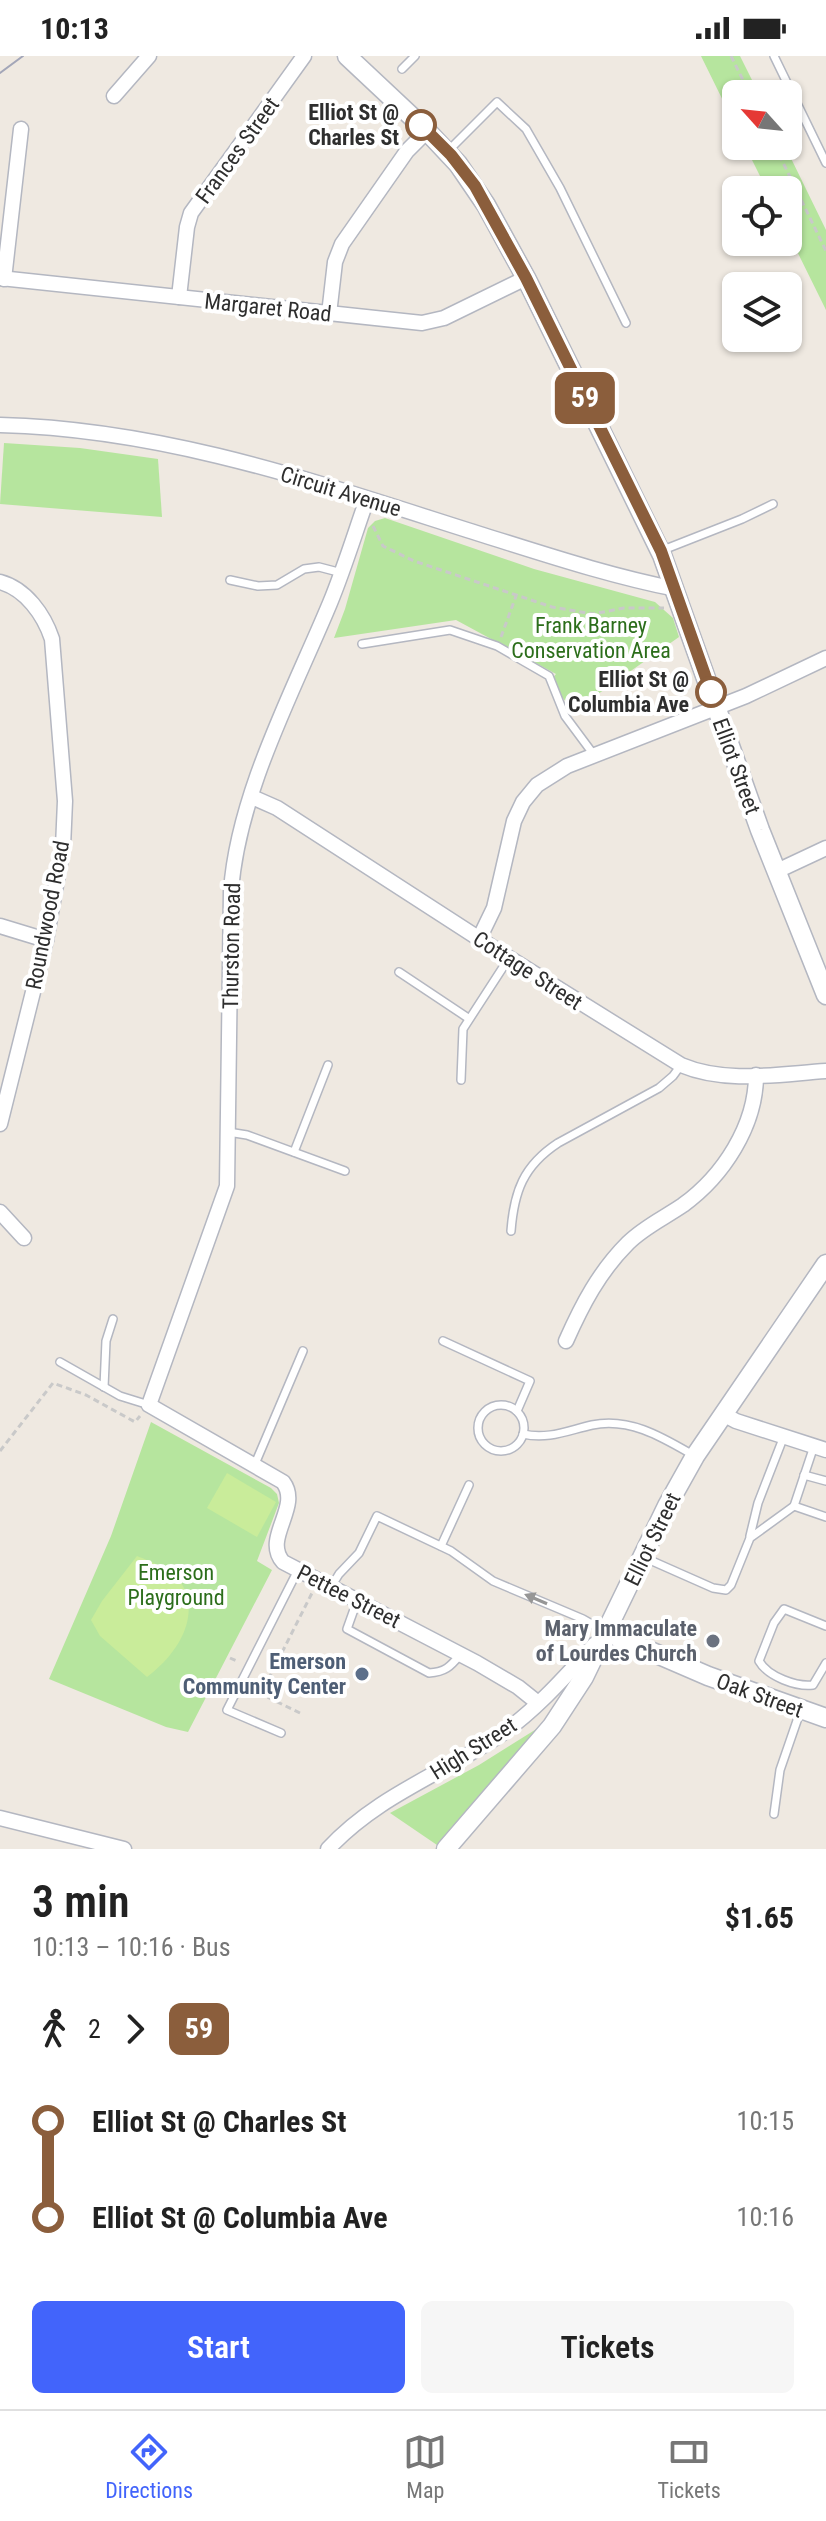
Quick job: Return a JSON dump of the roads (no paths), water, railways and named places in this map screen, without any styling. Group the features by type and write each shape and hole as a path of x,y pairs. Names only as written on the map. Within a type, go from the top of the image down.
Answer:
{"street":[{"path":"114,96 149,56"},
{"name":"Frances Street","path":"179,297 191,213 304,56"},
{"name":"Elliot Street","path":"347,56 447,151 486,205 526,278 661,551 716,708 826,995"},
{"path":"2,278 21,129"},
{"path":"329,314 335,262 342,244 407,151 427,131"},
{"name":"Margaret Road","path":"2,278 429,323 526,278"},
{"name":"Circuit Avenue","path":"0,425 84,430 145,438 271,469 605,574 676,589"},
{"name":"Thurston Road","path":"149,1405 225,1194 228,1177 231,891 237,845 290,690 342,573 367,499"},
{"name":"Roundwood Road","path":"0,582 23,595 47,625 52,639 65,823 60,871 46,940 6,1071 0,1124"},
{"path":"479,939 491,917 510,832 523,802 546,778 594,755 716,708 826,658"},
{"name":"Cottage Street","path":"252,797 277,808 681,1065 716,1075 826,1071"},
{"path":"777,871 826,848"},
{"path":"0,926 46,940"},
{"path":"566,1341 586,1299 609,1263 639,1233 685,1203 726,1161 738,1143 750,1111 756,1075"},
{"path":"0,1212 24,1238"},
{"name":"Elliot Street","path":"446,1849 560,1716 584,1677 695,1456 826,1264"},
{"name":"Pettee Street","path":"149,1405 277,1477 287,1487 289,1499 277,1552 283,1562 460,1654 518,1687 538,1703"},
{"path":"723,1414 820,1448"},
{"name":"Oak Street","path":"606,1632 708,1676 826,1718"},
{"name":"High Street","path":"328,1849 370,1810 513,1725 606,1632"},
{"path":"0,1818 124,1849"}],"lane":[{"path":"402,69 415,56"},
{"path":"774,56 826,163"},
{"path":"447,151 497,102 526,129 560,188 626,323"},
{"path":"661,551 773,504"},
{"path":"230,580 258,586 277,585 304,569 319,567 342,573"},
{"path":"362,644 450,630 497,646 549,676 565,716 594,755"},
{"path":"461,1080 461,1039 468,1018 509,958"},
{"path":"399,972 468,1018"},
{"path":"294,1152 328,1065"},
{"path":"511,1231 518,1189 544,1153 659,1088 681,1065"},
{"path":"228,1132 247,1135 345,1171"},
{"path":"104,1387 106,1341 113,1319"},
{"path":"443,1341 530,1381 517,1411"},
{"path":"255,1464 303,1351"},
{"path":"60,1362 128,1399 149,1405"},
{"path":"504,1405 517,1411 524,1424 523,1434 514,1447 499,1451 490,1448 480,1436 478,1425 482,1415 490,1408 504,1405"},
{"path":"523,1434 551,1436 596,1424 623,1424 652,1433 695,1456"},
{"path":"643,1557 713,1588 726,1590 731,1585 750,1538 758,1503 784,1436"},
{"path":"750,1538 794,1506 804,1475 820,1448"},
{"path":"804,1475 826,1481"},
{"path":"441,1546 469,1485"},
{"path":"794,1506 826,1517"},
{"path":"331,1587 359,1553 377,1516 441,1546 482,1575 606,1632"},
{"path":"281,1733 227,1710 298,1570"},
{"path":"357,1601 347,1629 429,1673 442,1673 460,1654"},
{"path":"826,1626 784,1609 759,1661 762,1667 785,1682 813,1685 826,1663"},
{"path":"778,1701 785,1682"},
{"path":"774,1814 780,1770 801,1709"}],"tram line":[{"path":"0,73 23,56"}],"place":[{"name":"Elliot St @ Charles St","path":"421,125"},
{"name":"Elliot St @ Columbia Ave","path":"711,692"},
{"name":"Mary Immaculate of Lourdes Church","path":"713,1641"},
{"name":"Emerson Community Center","path":"362,1674"}],"park label":[{"name":"Frank Barney Conservation Area","path":"591,638"},
{"name":"Emerson Playground","path":"176,1584"}]}
